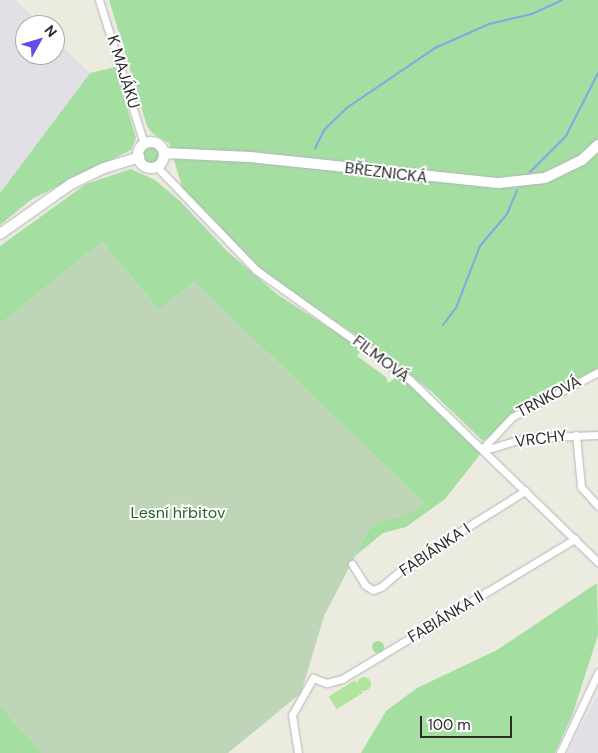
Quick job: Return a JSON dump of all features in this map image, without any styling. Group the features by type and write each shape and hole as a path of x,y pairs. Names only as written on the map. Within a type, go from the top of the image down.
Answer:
{"main road":[{"name":"BŘEZNICKÁ","path":"144,144 157,144 164,153 250,157 472,183 509,183 545,178 570,167 598,145"},
{"path":"0,234 71,184 104,168 138,157 144,144"},
{"path":"138,157 146,167 157,166 164,153"}],"street":[{"name":"K MAJÁKU","path":"99,0 144,144"},
{"name":"FILMOVÁ","path":"157,166 256,270 278,289 386,360 483,449 598,562"},
{"name":"TRNKOVÁ","path":"483,449 512,417 598,372"},
{"path":"576,435 580,487 598,506"},
{"name":"VRCHY","path":"483,449 524,438 598,435"},
{"name":"FABIÁNKA I","path":"352,564 365,585 373,590 381,588 410,563 525,491"},
{"name":"FABIÁNKA II","path":"298,753 292,715 313,678 327,683 342,679 575,539"},
{"path":"560,753 598,672"}],"shaded area":[{"path":"0,0 15,0 31,15 15,15 15,65 65,65 65,49 90,73 0,193"},
{"path":"598,693 598,753 568,753 571,745"}],"green space":[{"path":"109,0 598,0 598,368 483,441 432,392 377,349 282,286 254,263 183,190 169,143 152,133 147,126"},
{"path":"115,67 136,138 131,150 32,199 0,225 0,193 90,73"},
{"path":"151,146 157,149 160,155 157,161 151,164 145,161 142,155 145,149"},
{"path":"131,169 155,180 180,201 227,251 278,295 362,349 357,356 386,377 388,383 399,375 482,452 445,499 406,527 383,533 355,556 369,529 379,522 406,515 424,503 194,282 159,310 102,242 0,324 0,246 86,184"},
{"name":"Lesní hřbitov","path":"102,242 159,310 194,282 424,503 406,515 379,522 369,529 324,616 301,693 228,753 42,753 0,705 0,324"},
{"path":"597,583 598,635 573,713 555,753 361,753 386,711 417,688 497,650"},
{"path":"380,641 383,642 383,652 376,653 373,652 372,645 373,642"},
{"path":"364,677 369,679 371,684 369,689 364,691 359,689 357,684 359,679"},
{"path":"355,680 363,693 337,709 329,696"},
{"path":"0,705 42,753 0,753"}],"waterway":[{"path":"315,148 324,130 348,107 435,48 489,24 532,14 562,0"},
{"path":"530,172 566,136 598,73"},
{"path":"443,325 456,308 480,246 507,214 517,190"}]}
